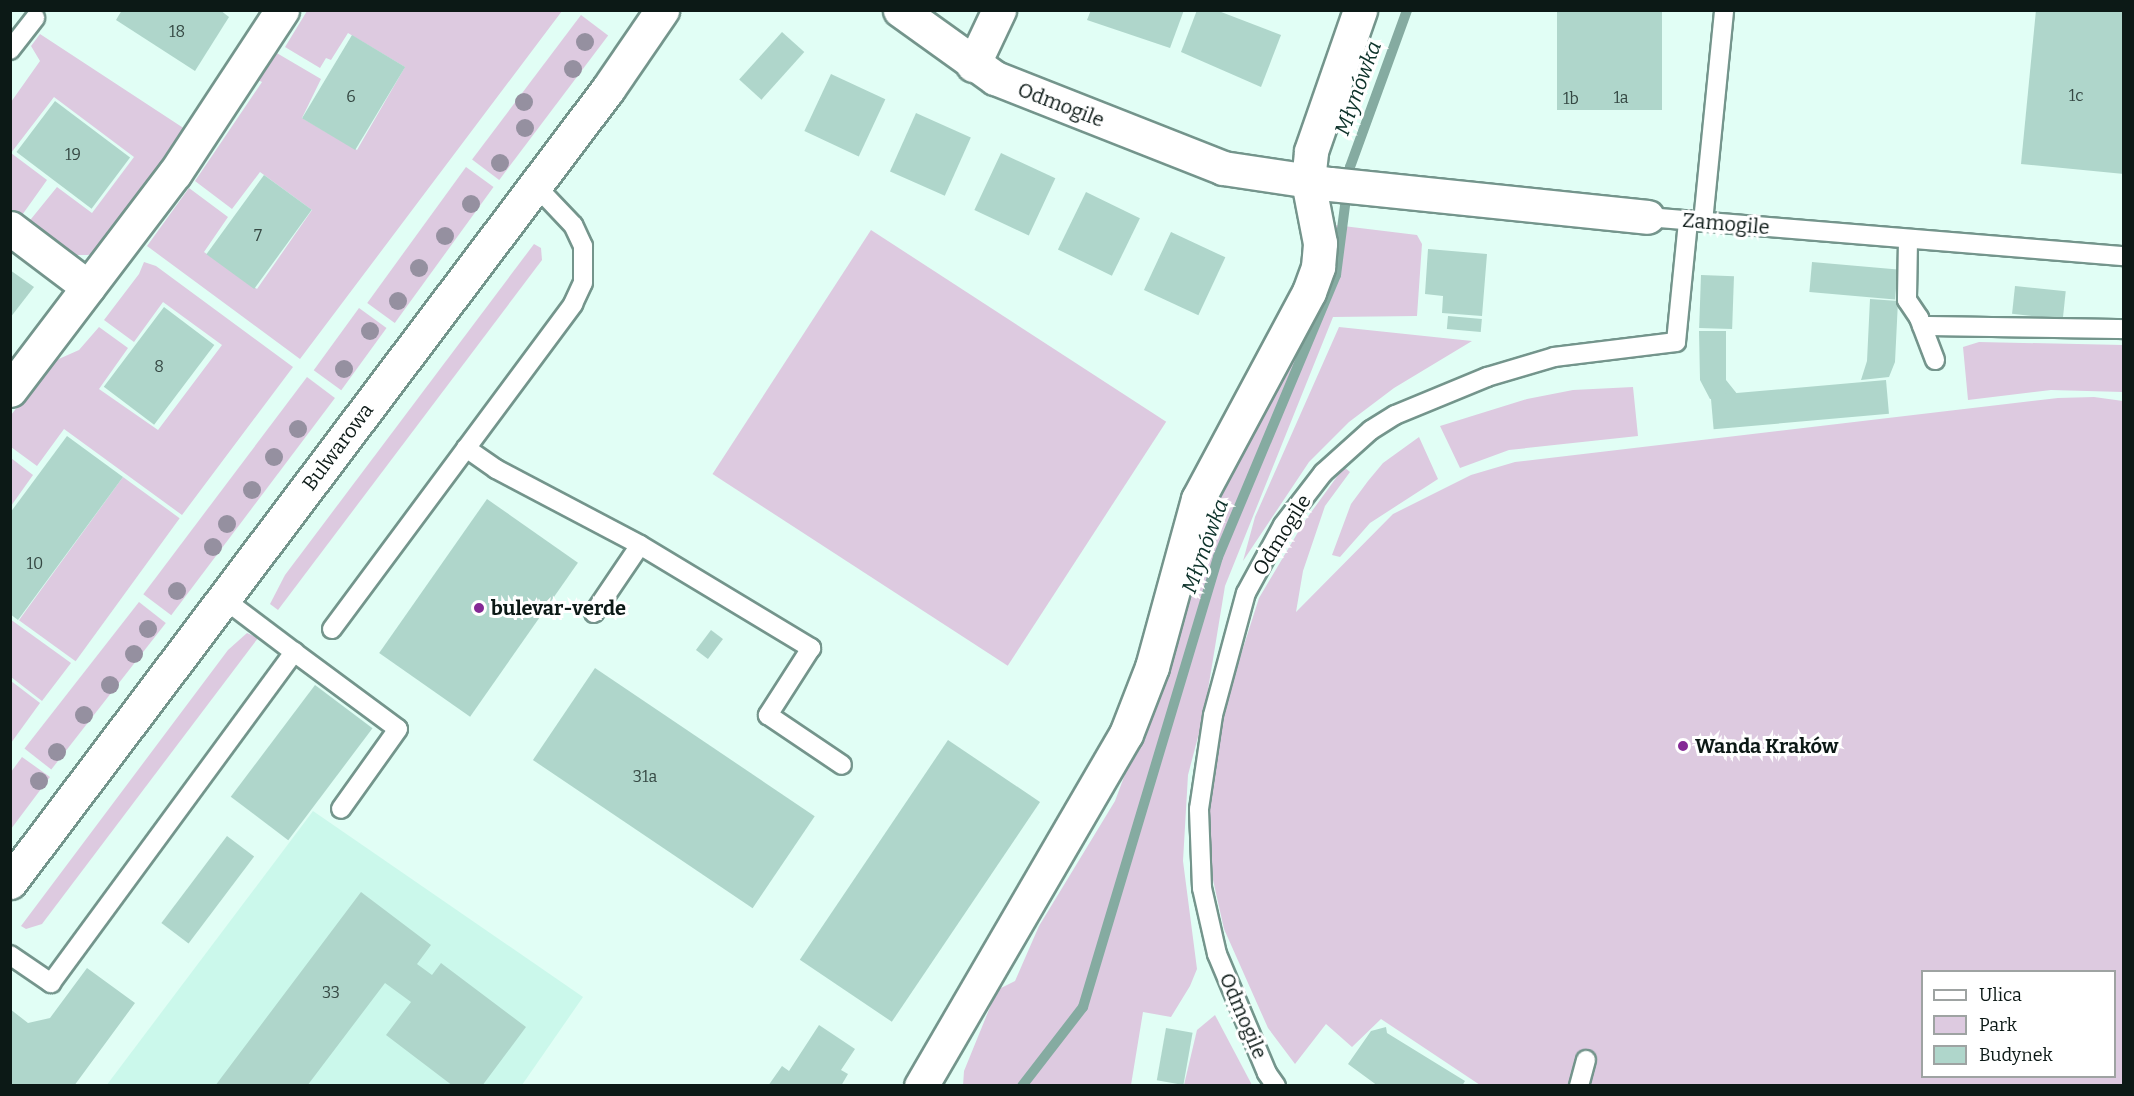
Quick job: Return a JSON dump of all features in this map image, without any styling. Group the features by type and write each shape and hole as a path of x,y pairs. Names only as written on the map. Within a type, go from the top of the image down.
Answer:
{"street":[{"path":"10,390 203,134 282,10"},
{"name":"Bulwarowa","path":"10,882 536,185 662,10"},
{"name":"Odmogile","path":"900,10 973,64 1014,87 1223,168 1319,182"},
{"path":"973,64 999,10"},
{"path":"921,1086 1126,734 1152,667 1198,499 1309,292 1318,267 1320,243 1318,127 1360,10"},
{"name":"Zamogile","path":"1319,182 1647,217"},
{"path":"10,228 88,287"}],"lane":[{"path":"1696,221 1724,10"},
{"path":"10,50 35,18"},
{"path":"332,629 573,304 583,283 584,246 573,225 536,185"},
{"name":"Zamogile","path":"1647,217 2124,256"},
{"name":"Odmogile","path":"1276,1086 1267,1073 1216,954 1202,888 1199,809 1213,715 1246,593 1283,525 1323,473 1371,430 1395,415 1487,377 1554,357 1676,342 1696,221"},
{"path":"1908,240 1907,300 1922,326 1935,360"},
{"path":"1922,326 2124,329"},
{"path":"466,448 496,469 640,545 811,648 768,715 842,765"},
{"path":"594,613 640,545"},
{"path":"224,599 398,729 341,810"},
{"path":"10,956 51,983 294,652"},
{"path":"1579,1086 1586,1060"}],"shaded area":[{"path":"313,811 583,997 522,1085 106,1086"}],"green space":[{"path":"307,11 562,11 300,359 147,246 189,188 228,217 204,252 257,289 312,210 260,172 232,209 195,181 262,82 258,80 275,52 321,79 302,118 357,150 405,67 348,33 331,60 326,58 320,68 285,47"},
{"path":"581,15 608,35 499,180 472,160"},
{"path":"40,34 188,131 94,253 88,255 71,255 27,224 57,187 92,213 134,157 54,97 11,153 11,102 40,61 31,46"},
{"path":"11,153 47,180 20,218 11,210"},
{"path":"466,167 494,187 395,323 367,303"},
{"path":"1335,225 1417,235 1422,244 1417,316 1333,317 1225,586 1204,714 1188,775 1183,861 1197,969 1190,986 1171,1017 1143,1012 1131,1085 963,1086 964,1071 997,990 1015,981 1039,926 1115,801 1167,662 1175,622 1246,421 1316,295"},
{"path":"871,230 1166,422 1008,666 713,474"},
{"path":"534,244 541,248 542,260 278,610 270,604 285,575"},
{"path":"144,262 156,266 293,367 182,515 64,429 37,466 11,447 11,415 52,362 79,350 99,327 128,348 99,389 158,430 222,345 163,302 134,342 104,320 139,274"},
{"path":"359,308 387,328 341,390 314,370"},
{"path":"1339,327 1472,341 1394,388 1349,422 1309,462 1243,561 1255,517"},
{"path":"1979,342 2123,345 2123,392 2051,390 1968,400 1963,347"},
{"path":"307,377 335,398 171,615 143,594"},
{"path":"1633,387 1638,436 1509,450 1460,468 1440,426 1527,399 1573,390"},
{"name":"Wanda Kraków","path":"2094,397 2123,401 2123,1085 1480,1085 1381,1019 1352,1047 1326,1024 1295,1064 1268,1028 1224,929 1209,862 1208,802 1214,755 1228,695 1259,598 1304,522 1344,467 1350,472 1325,506 1303,571 1296,612 1393,514 1471,475 1515,462 2058,398"},
{"path":"1419,437 1438,479 1370,523 1340,557 1332,555 1351,504 1383,463"},
{"path":"11,458 33,475 11,506"},
{"path":"123,477 180,518 76,661 19,620"},
{"path":"139,602 166,623 51,770 24,749"},
{"path":"10,619 71,663 42,701 11,677"},
{"path":"247,633 258,638 42,924 26,929 21,926 228,650"},
{"path":"11,681 40,703 11,743"},
{"path":"22,757 50,777 11,829 11,772"},
{"path":"1215,1015 1252,1085 1184,1085 1197,1030"}],"building":[{"path":"122,10 220,10 229,17 195,71 116,20"},
{"path":"1091,10 1184,10 1170,48 1087,20"},
{"path":"1197,10 1216,10 1281,35 1261,87 1181,52"},
{"path":"1557,10 1662,10 1662,110 1557,110"},
{"path":"2036,10 2124,10 2124,174 2021,164"},
{"path":"782,32 804,52 761,100 739,80"},
{"path":"352,35 405,67 355,150 302,118"},
{"path":"831,74 885,99 859,156 804,131"},
{"path":"55,101 130,158 92,209 16,152"},
{"path":"916,113 971,137 945,196 890,171"},
{"path":"1001,153 1055,178 1029,235 974,210"},
{"path":"264,175 312,210 254,289 206,254"},
{"path":"1086,192 1140,218 1112,276 1058,250"},
{"path":"1171,232 1225,257 1198,315 1144,290"},
{"path":"1428,249 1487,254 1482,316 1442,313 1443,296 1425,294"},
{"path":"1812,262 1898,269 1895,299 1809,292"},
{"path":"10,270 34,287 10,318"},
{"path":"1701,275 1734,276 1732,329 1699,328"},
{"path":"2015,286 2066,291 2063,319 2012,314"},
{"path":"1870,299 1898,301 1895,362 1889,377 1861,380 1867,361"},
{"path":"164,307 214,345 154,425 104,387"},
{"path":"1448,316 1482,319 1481,332 1447,329"},
{"path":"1699,331 1726,331 1726,380 1738,395 1710,399 1700,380"},
{"path":"1886,380 1889,414 1714,429 1711,395"},
{"path":"67,436 123,477 18,620 10,614 10,513"},
{"name":"bulevar-verde","path":"487,499 578,563 470,717 379,653"},
{"path":"711,630 723,639 708,659 696,650"},
{"path":"595,668 815,816 753,908 533,760"},
{"path":"315,685 373,728 288,840 231,797"},
{"path":"948,740 1040,802 892,1022 800,960"},
{"path":"227,836 254,856 189,944 161,923"},
{"path":"361,892 431,945 417,964 432,975 441,963 526,1027 482,1086 453,1086 386,1035 411,1002 385,983 307,1086 215,1086"},
{"path":"87,968 135,1003 74,1086 10,1086 10,1009 28,1023 50,1018"},
{"path":"819,1025 855,1049 841,1070 848,1074 841,1086 768,1086 782,1066 789,1071"},
{"path":"1386,1027 1387,1033 1465,1081 1462,1086 1378,1086 1348,1064 1371,1031"},
{"path":"1166,1028 1193,1033 1183,1085 1157,1080"}],"waterway":[{"name":"Młynówka","path":"1022,1086 1083,1007 1218,557 1336,275 1350,167 1407,10"}],"place":[{"name":"bulevar-verde","path":"479,608"},
{"name":"Wanda Kraków","path":"1683,746"}]}
